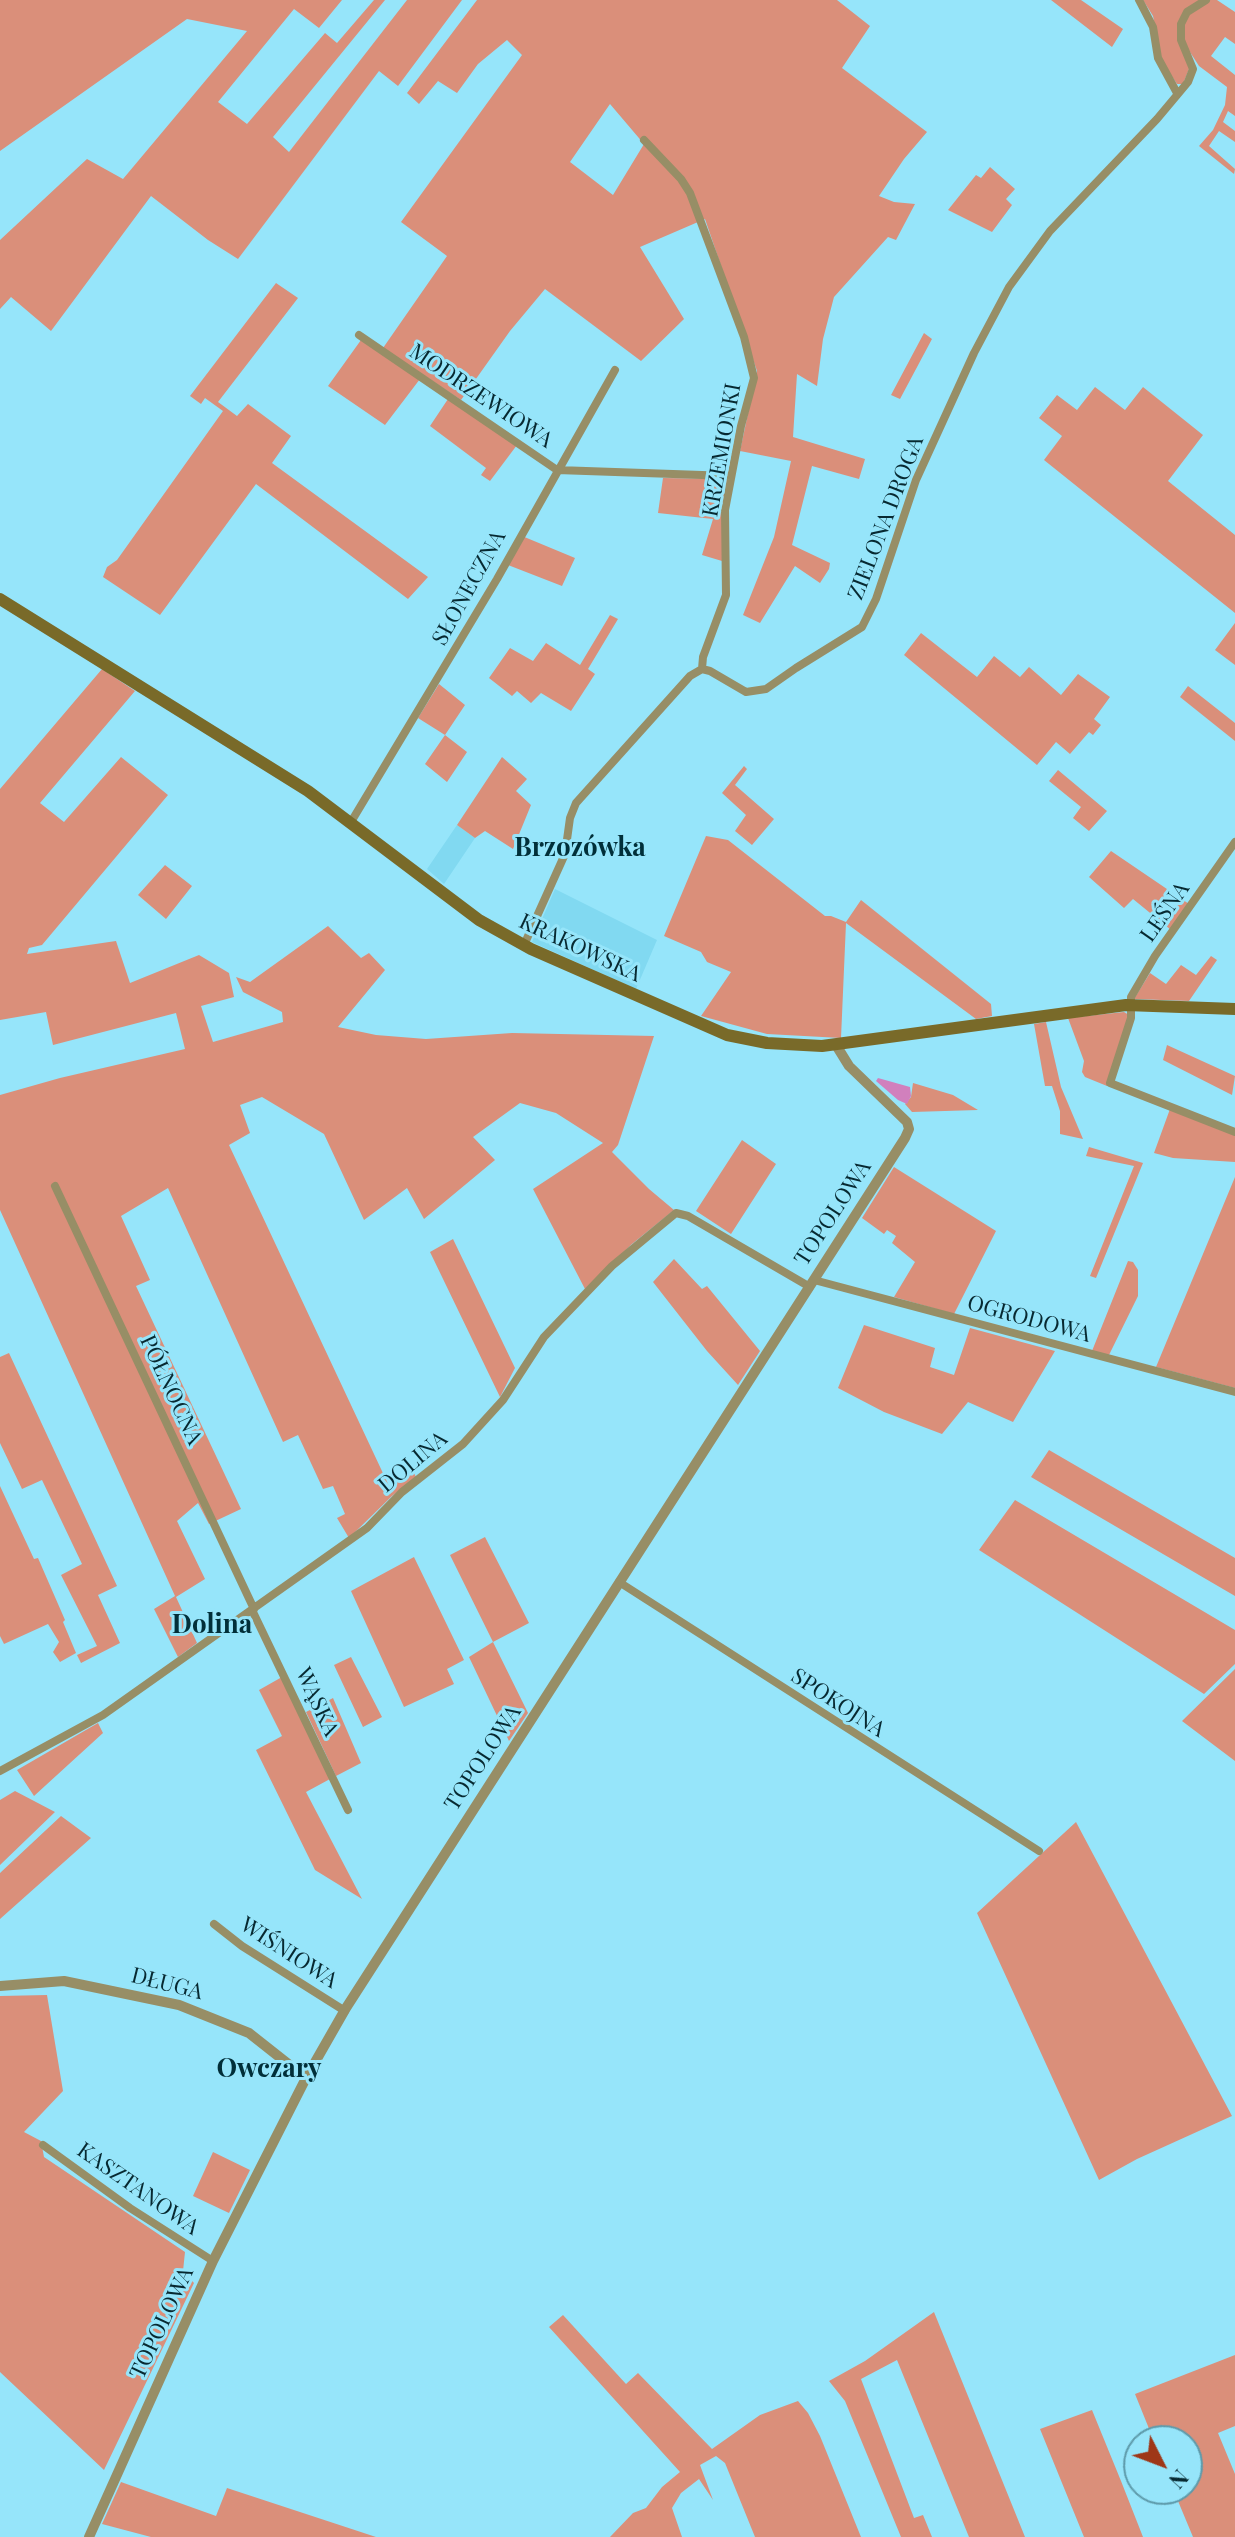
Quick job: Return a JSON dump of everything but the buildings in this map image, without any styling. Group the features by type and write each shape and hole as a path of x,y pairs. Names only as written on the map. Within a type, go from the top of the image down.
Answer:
{"main road":[{"name":"KRAKOWSKA","path":"0,599 264,763 351,822 479,920 524,945 720,1033 767,1043 836,1045 1090,1009 1132,1006 1235,1009"}],"street":[{"path":"1139,0 1153,27 1158,58 1177,93"},
{"name":"ZIELONA DROGA","path":"702,669 746,692 766,689 862,627 876,599 916,480 1009,287 1050,231 1188,82 1193,69 1181,40 1181,24 1187,12 1206,0"},
{"name":"KRZEMIONKI","path":"644,140 690,193 744,337 754,378 725,510 726,595 703,657 702,669"},
{"name":"MODRZEWIOWA","path":"359,335 557,470 731,476"},
{"name":"SŁONECZNA","path":"351,822 497,579 615,370"},
{"path":"524,945 565,854 570,818 576,803 690,676 702,669"},
{"name":"LEŚNA","path":"1235,842 1155,956 1131,997 1131,1018 1110,1083 1235,1132"},
{"name":"TOPOLOWA","path":"89,2537 213,2261 306,2078 345,2011 909,1129 901,1114 843,1059 836,1045"},
{"name":"PÓŁNOCNA","path":"55,1186 253,1610"},
{"name":"DOLINA","path":"0,1771 103,1715 367,1528 402,1492 463,1444 503,1400 544,1337 612,1266 676,1213 688,1216 812,1284"},
{"name":"OGRODOWA","path":"812,1284 1235,1392"},
{"name":"SPOKOJNA","path":"619,1582 1039,1851"},
{"name":"WĄSKA","path":"253,1610 348,1810"},
{"name":"WIŚNIOWA","path":"214,1924 242,1946 345,2011"},
{"name":"DŁUGA","path":"0,1986 64,1981 179,2005 249,2033 306,2078"},
{"name":"KASZTANOWA","path":"43,2145 130,2208 213,2261"}],"shaded area":[{"path":"0,0 342,0 319,28 294,9 218,102 247,124 325,33 337,43 374,0 385,0 273,137 289,152 407,0 462,0 398,86 379,71 238,259 151,196 51,331 11,297 0,309 0,240 87,159 123,179 247,31 187,19 0,151"},
{"path":"477,0 837,0 870,26 842,68 927,132 879,196 894,202 915,204 896,240 888,237 834,297 823,339 817,386 797,374 793,437 865,459 859,479 812,466 792,545 830,563 820,583 795,566 760,623 743,615 774,537 791,461 740,451 757,371 705,219 640,247 684,319 641,361 545,289 510,331 461,400 383,348 447,256 401,222 522,55 507,40 478,64 457,93 438,81 419,104 407,93","holes":["610,104 644,144 613,195 570,162"]},
{"path":"1051,0 1081,0 1123,29 1112,47"},
{"path":"1143,0 1217,0 1235,12 1235,44 1225,37 1211,56 1235,75 1235,116 1228,111 1223,122 1235,131 1235,142 1219,131 1209,146 1235,169 1234,174 1199,146 1213,130 1225,105 1227,87 1199,66 1177,32 1191,64 1183,84 1177,84 1162,61 1153,16"},
{"path":"990,167 1015,189 1006,199 1012,205 992,232 948,210 976,175 981,178"},
{"path":"276,283 298,298 218,402 237,416 248,404 291,436 272,463 428,577 408,599 256,484 160,615 103,577 107,567 117,560 223,411 205,398 201,404 190,396"},
{"path":"924,333 932,339 900,399 891,395"},
{"path":"361,340 420,379 385,425 328,386"},
{"path":"1095,387 1125,410 1143,387 1203,435 1168,481 1235,535 1235,613 1044,460 1062,436 1039,418 1057,395 1077,410"},
{"path":"448,399 517,445 490,481 481,475 486,468 430,426"},
{"path":"663,478 728,479 722,561 702,555 713,519 658,513"},
{"path":"522,536 575,558 562,586 508,565"},
{"path":"610,615 618,619 588,669 595,674 571,711 541,693 531,703 517,691 512,696 489,678 510,648 533,661 546,643 580,665"},
{"path":"1235,623 1235,665 1215,650"},
{"path":"921,633 977,677 994,656 1020,677 1029,667 1061,695 1078,674 1110,697 1094,719 1101,725 1093,735 1089,732 1070,754 1056,742 1037,765 904,655"},
{"path":"102,669 135,691 40,803 64,822 121,757 168,795 42,945 29,948 27,954 116,941 130,983 199,955 229,973 234,997 201,1006 213,1042 283,1022 282,1012 243,992 236,977 250,982 328,926 361,958 369,953 385,970 338,1027 376,1035 426,1039 512,1033 654,1036 618,1145 612,1152 674,1210 632,1244 585,1289 533,1189 603,1143 556,1113 520,1103 473,1137 495,1160 424,1219 407,1188 364,1220 324,1134 262,1097 240,1105 250,1133 229,1145 389,1486 414,1473 416,1477 349,1538 337,1518 345,1514 333,1486 323,1489 298,1435 283,1442 168,1188 121,1216 150,1280 136,1286 241,1509 209,1524 198,1503 177,1521 205,1579 176,1597 197,1643 178,1657 154,1609 175,1596 0,1210 0,1095 185,1049 176,1013 53,1045 46,1012 0,1020 0,789"},
{"path":"439,684 465,705 445,735 418,718"},
{"path":"1188,686 1235,723 1235,741 1180,697"},
{"path":"445,735 467,752 447,782 425,764"},
{"path":"502,757 527,779 516,791 531,805 513,849 485,831 475,838 457,825"},
{"path":"744,766 747,769 735,785 774,819 752,845 735,831 746,815 722,793"},
{"path":"1058,770 1107,811 1089,831 1073,818 1081,807 1049,781"},
{"path":"457,825 475,838 444,884 427,869"},
{"path":"706,836 728,840 825,916 846,922 861,900 991,1004 992,1016 976,1019 846,923 841,1038 767,1034 701,1016 731,972 707,962 701,952 664,936"},
{"path":"1111,851 1189,904 1171,930 1133,899 1124,908 1089,877"},
{"path":"165,865 192,886 166,919 138,895"},
{"path":"555,889 657,940 636,989 532,942"},
{"path":"1211,956 1217,960 1189,1001 1134,999 1150,973 1166,984 1181,965 1196,975"},
{"path":"1124,1012 1129,1015 1107,1086 1085,1077 1082,1072 1084,1061 1068,1018"},
{"path":"1046,1022 1061,1087 1083,1139 1060,1134 1060,1111 1052,1086 1045,1086 1034,1024"},
{"path":"1167,1045 1235,1076 1232,1095 1163,1060"},
{"path":"878,1078 910,1087 911,1096 907,1104 876,1081"},
{"path":"913,1083 953,1095 978,1110 912,1112 905,1104 911,1097"},
{"path":"1170,1109 1235,1135 1235,1162 1173,1158 1154,1153"},
{"path":"742,1140 776,1164 731,1234 696,1211"},
{"path":"1089,1147 1143,1163 1096,1278 1090,1276 1134,1166 1086,1156"},
{"path":"894,1167 996,1231 954,1314 894,1297 915,1262 892,1243 896,1236 887,1230 884,1234 862,1218"},
{"path":"1235,1177 1235,1388 1156,1367"},
{"path":"453,1239 515,1368 500,1397 430,1252"},
{"path":"674,1259 702,1289 707,1286 760,1351 738,1385 653,1282"},
{"path":"1128,1261 1133,1262 1138,1270 1138,1296 1109,1355 1092,1351"},
{"path":"864,1325 935,1348 930,1367 954,1375 970,1328 1055,1351 1013,1422 968,1402 942,1434 884,1412 838,1388"},
{"path":"9,1353 117,1586 98,1595 120,1643 81,1663 77,1655 97,1646 61,1575 82,1564 42,1480 22,1489 0,1443 0,1357"},
{"path":"1049,1450 1235,1558 1235,1596 1031,1477"},
{"path":"0,1486 34,1559 38,1558 65,1620 63,1622 76,1653 60,1662 53,1652 59,1642 48,1624 4,1644 0,1636"},
{"path":"1015,1500 1235,1630 1235,1664 1204,1694 979,1550"},
{"path":"485,1537 529,1623 493,1642 450,1555"},
{"path":"414,1557 464,1660 447,1669 454,1684 404,1707 351,1591"},
{"path":"493,1642 528,1713 509,1741 469,1657"},
{"path":"351,1657 382,1717 363,1727 334,1665"},
{"path":"1235,1669 1235,1761 1182,1721"},
{"path":"282,1677 330,1779 306,1792 362,1899 315,1870 256,1750 282,1736 259,1690"},
{"path":"333,1698 361,1763 336,1776 306,1712"},
{"path":"98,1723 103,1733 34,1796 17,1770"},
{"path":"15,1791 55,1812 0,1865 0,1800"},
{"path":"61,1816 91,1838 0,1919 0,1873"},
{"path":"1076,1822 1232,2116 1137,2159 1099,2180 977,1913"},
{"path":"47,1995 63,2091 24,2132 41,2141 44,2157 185,2252 183,2271 194,2283 104,2470 0,2372 0,1996"},
{"path":"213,2152 250,2170 229,2213 193,2196"},
{"path":"934,2312 1025,2537 969,2537 897,2360 861,2379 914,2518 923,2515 932,2537 901,2537 845,2401 829,2381 865,2361"},
{"path":"563,2315 626,2384 638,2373 712,2449 760,2415 798,2401 820,2436 861,2537 755,2537 725,2463 716,2456 700,2465 713,2500 699,2479 681,2493 672,2508 682,2537 610,2537 633,2513 646,2508 662,2487 680,2472 549,2327"},
{"path":"1235,2355 1235,2426 1218,2433 1235,2474 1235,2537 1193,2537 1180,2505 1203,2505 1203,2425 1148,2425 1135,2394"},
{"path":"1092,2410 1123,2487 1123,2505 1130,2505 1143,2537 1084,2537 1040,2429"},
{"path":"121,2482 216,2516 227,2488 376,2537 151,2537 102,2524"}],"district":[{"name":"Brzozówka","path":"580,848"},
{"name":"Dolina","path":"212,1625"},
{"name":"Owczary","path":"269,2069"}]}
